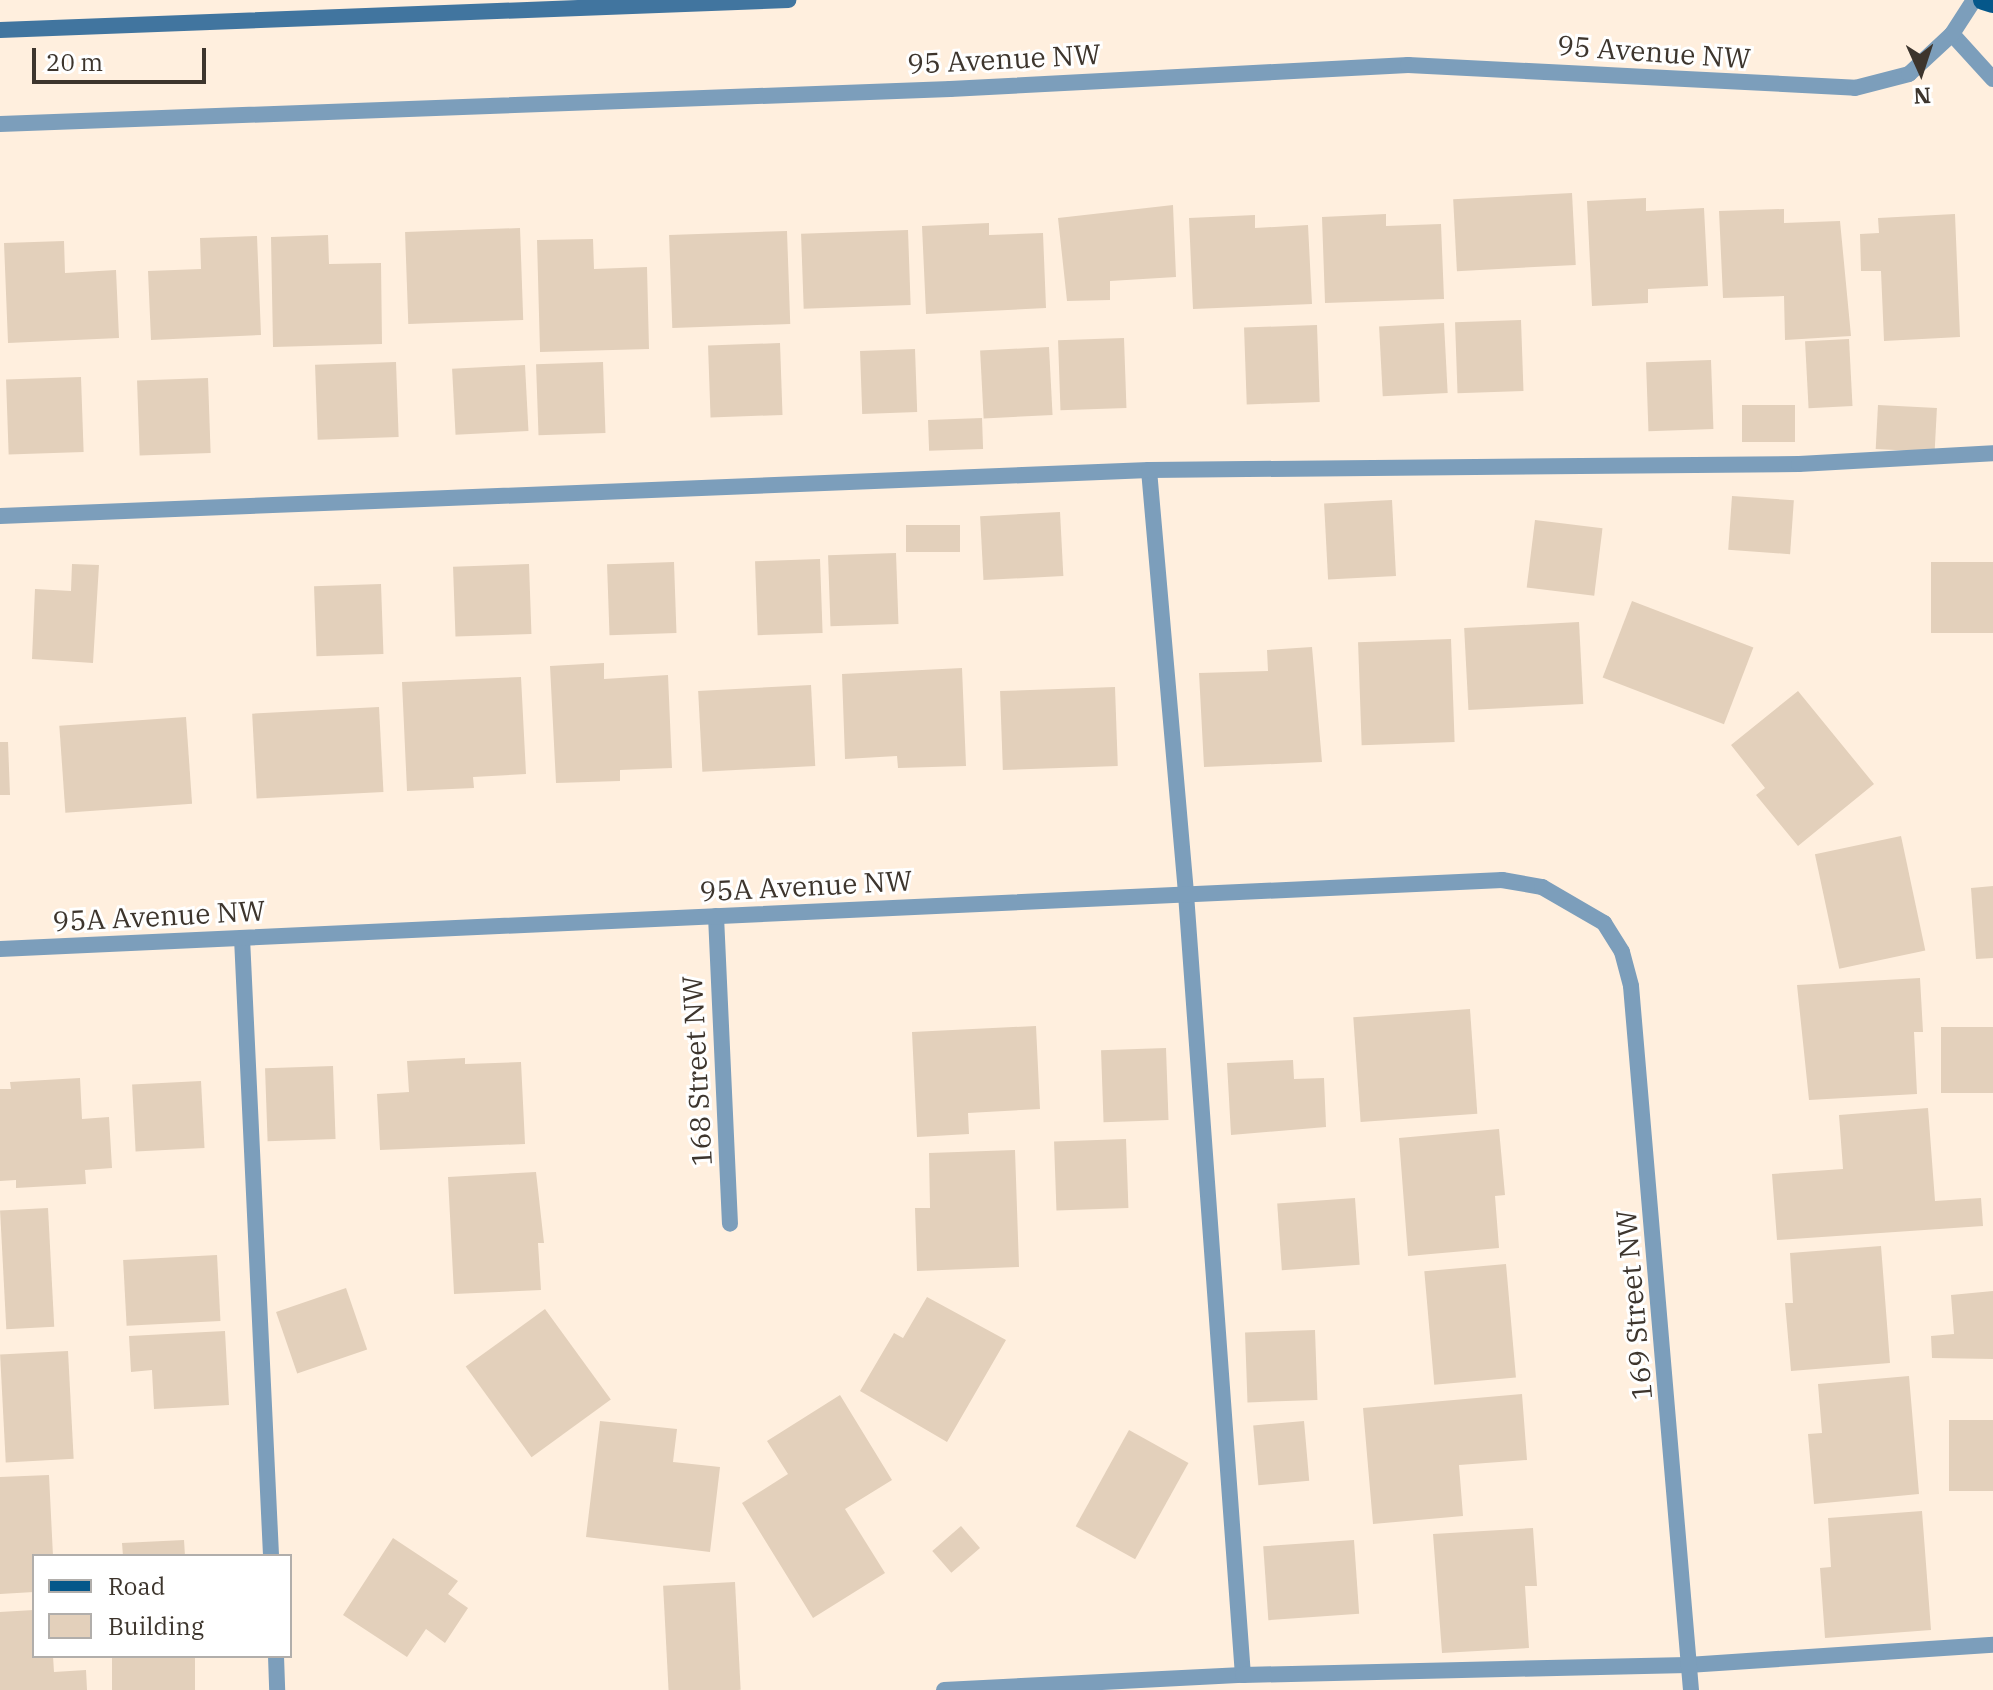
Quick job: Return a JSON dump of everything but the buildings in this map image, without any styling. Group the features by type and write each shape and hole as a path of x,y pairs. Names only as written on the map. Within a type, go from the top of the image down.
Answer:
{"main road":[{"path":"0,30 788,0"},
{"path":"1983,0 1993,3"}],"street":[{"name":"95 Avenue NW","path":"0,124 950,89 1408,65 1855,88 1909,74 1952,34 1974,0"},
{"path":"1952,34 1993,79"},
{"path":"0,516 1149,470 1799,464 1993,453"},
{"path":"1149,470 1186,894 1243,1675"},
{"name":"95A Avenue NW","path":"0,949 1502,880 1542,887 1604,923"},
{"name":"168 Street NW","path":"716,916 730,1224"},
{"name":"169 Street NW","path":"1604,923 1622,952 1637,1016 1691,1690"},
{"path":"242,938 271,1554"},
{"path":"944,1690 1243,1675 1688,1665 1993,1645"},
{"path":"276,1658 277,1690"}]}
